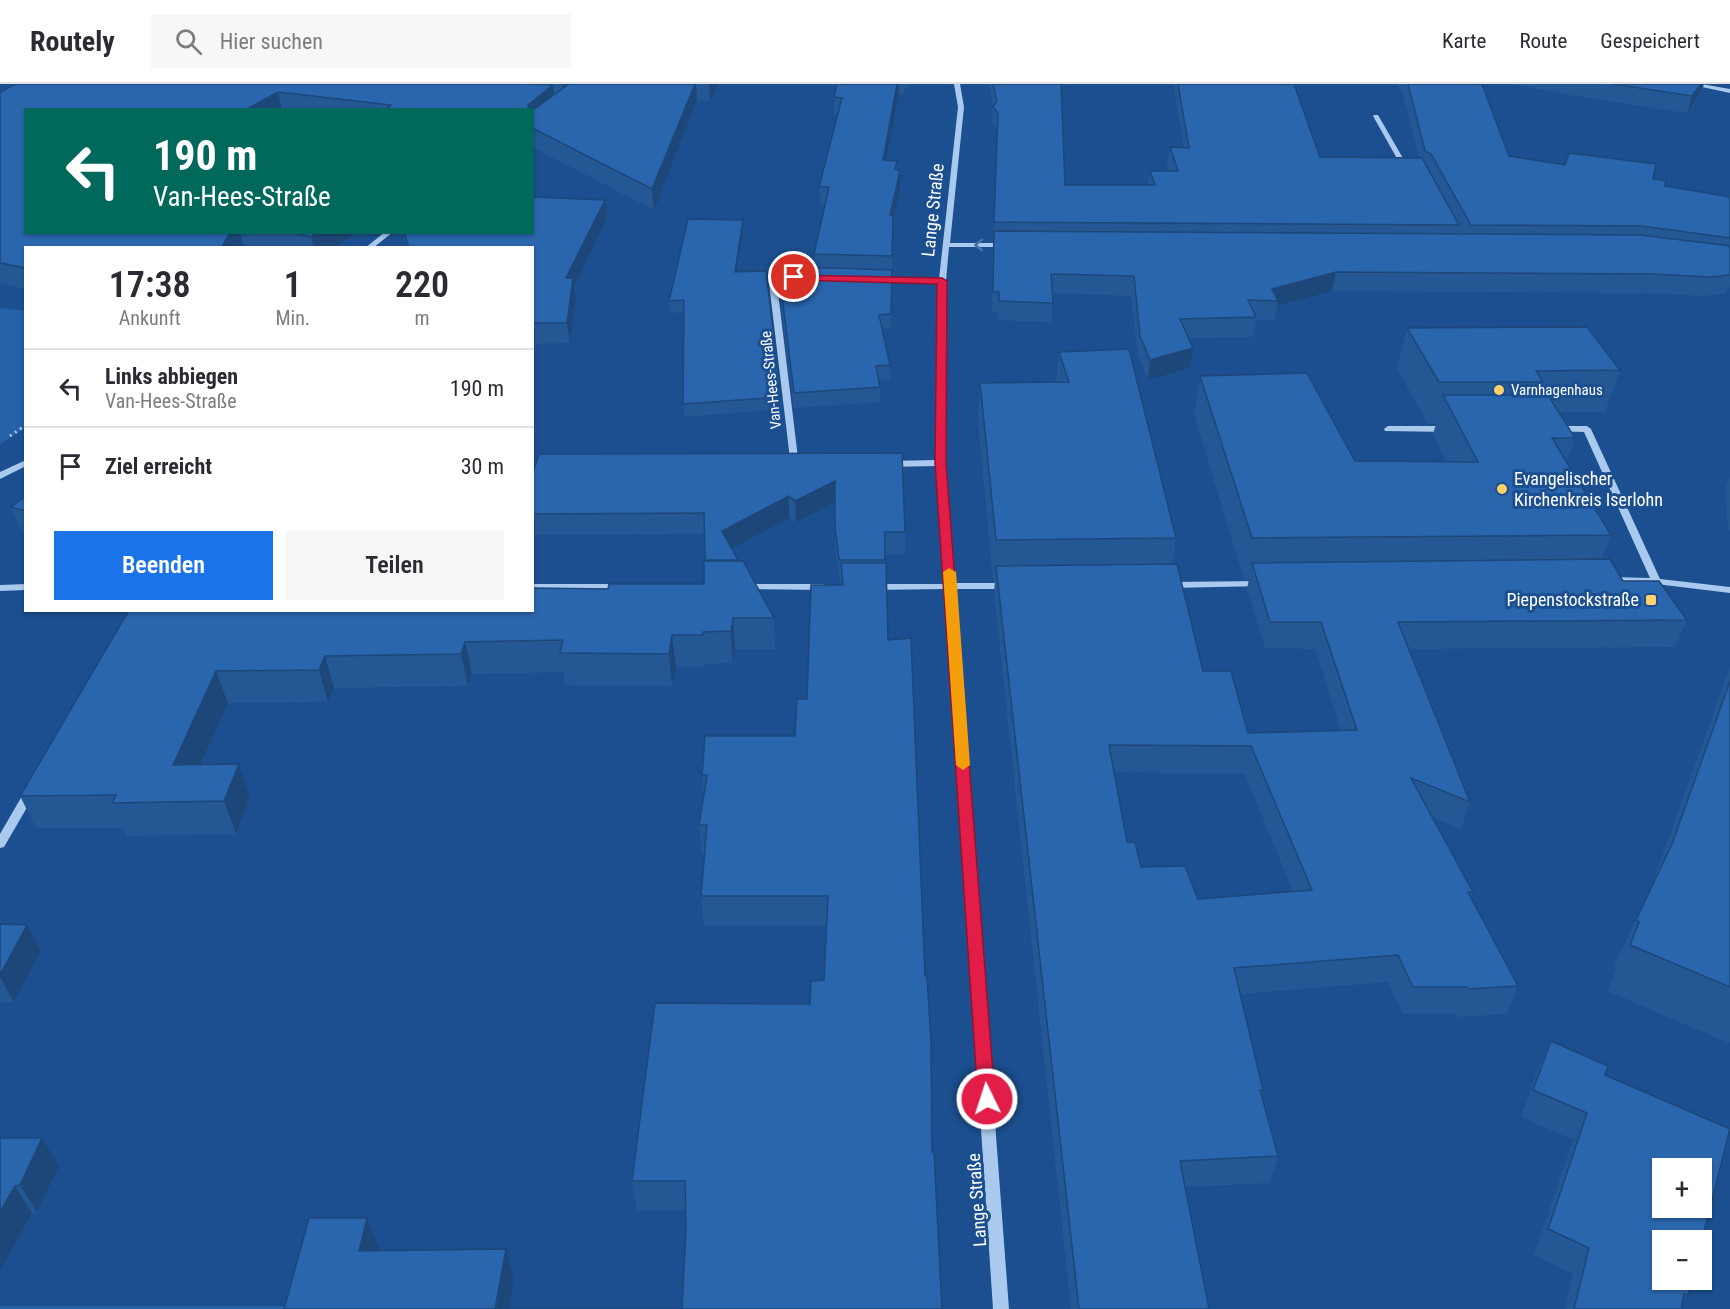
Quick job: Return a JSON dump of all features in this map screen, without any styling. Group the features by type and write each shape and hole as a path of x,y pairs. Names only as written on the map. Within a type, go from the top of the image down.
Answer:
{"street":[{"name":"Lange Straße","path":"957,84 961,107 942,281 941,463 1001,1309"},
{"path":"1691,84 1730,91"},
{"path":"1376,116 1401,162 1422,173"},
{"path":"371,246 387,234"},
{"path":"945,245 1016,245"},
{"name":"Van-Hees-Straße","path":"806,277 794,277 773,283 794,459 815,464"},
{"path":"874,279 942,281"},
{"path":"1388,429 1458,429"},
{"path":"1540,429 1587,429 1656,581"},
{"path":"0,476 24,463"},
{"path":"872,464 941,463"},
{"path":"1604,580 1656,581 1730,590"},
{"path":"1164,585 1271,584"},
{"path":"867,587 1022,586"},
{"path":"0,588 24,587"},
{"path":"534,587 628,587"},
{"path":"736,587 831,587"},
{"path":"0,844 36,783"}],"shaded area":[{"path":"0,308 24,311 24,429 0,444"},
{"path":"0,1306 288,1306 287,1309 0,1309"}],"building":[{"path":"16,84 553,85 528,105 528,108 387,108 391,105 278,92 249,108 24,108 24,234 229,234 222,246 24,246 24,268 0,263 0,92"},
{"path":"569,84 695,84 652,189 534,129 534,110"},
{"path":"837,84 897,84 883,160 897,161 895,169 900,171 890,215 893,215 892,256 814,254 829,187 819,187 842,98 834,97"},
{"path":"993,84 1061,84 1065,185 1155,185 1150,171 1178,171 1170,147 1189,148 1178,84 1294,84 1320,157 1422,158 1459,225 994,222 998,113 993,107 997,101"},
{"path":"1408,84 1482,84 1509,156 1565,165 1569,153 1656,164 1653,179 1666,181 1665,186 1730,197 1730,238 1642,226 1471,225 1431,154 1425,151"},
{"path":"1613,84 1701,84 1692,96"},
{"path":"534,197 605,200 566,278 573,278 567,323 534,323 534,246 408,246 405,234 534,234"},
{"path":"688,219 743,220 735,272 766,271 781,397 683,404 684,300 669,301"},
{"path":"994,231 1641,235 1730,246 1730,275 1710,277 1654,274 1336,272 1272,289 1278,301 1248,300 1256,317 1180,319 1193,348 1150,360 1140,336 1134,276 1051,274 1053,303 999,301 999,292 993,292"},
{"path":"298,234 315,234 311,237"},
{"path":"803,267 892,270 891,314 879,315 890,365 876,366 880,387 794,393 779,271"},
{"path":"1587,327 1620,370 1536,371 1543,382 1439,382 1407,328"},
{"path":"1129,349 1176,538 996,540 980,383 1069,382 1059,352"},
{"path":"1307,373 1355,461 1478,462 1443,395 1548,395 1575,438 1552,438 1611,535 1252,538 1200,376"},
{"path":"902,453 905,532 885,532 885,560 839,560 835,527 835,481 795,501 789,496 722,531 738,560 705,560 704,513 534,514 534,469 539,454"},
{"path":"24,497 24,510 11,507"},
{"path":"1610,559 1623,581 1659,581 1687,620 1398,622 1470,802 1411,778 1473,892 1468,892 1518,986 1468,989 1467,987 1413,987 1398,955 1234,968 1263,1090 1260,1090 1278,1156 1180,1161 1209,1309 1079,1309 996,566 1177,564 1203,671 1231,671 1248,733 1357,730 1321,622 1270,622 1252,563","holes":["1109,745 1251,746 1312,890 1198,899 1185,866 1141,867 1135,842 1127,842"]},
{"path":"704,561 743,561 774,618 733,618 731,631 703,632 703,635 672,635 669,654 560,653 563,640 465,642 461,654 325,656 319,670 216,671 173,765 239,764 224,801 112,803 116,795 20,796 128,612 534,612 534,588 608,589 609,584 704,584"},
{"path":"841,563 886,563 888,640 911,638 925,976 927,976 931,1041 932,1152 934,1152 942,1309 682,1309 686,1228 685,1181 632,1181 655,1003 810,1004 811,981 824,980 828,896 701,896 707,825 699,825 707,775 702,775 705,736 795,736 797,699 807,699 811,585 843,585"},
{"path":"1730,681 1730,987 1630,945 1639,922 1636,920 1672,844"},
{"path":"0,924 27,925 0,975"},
{"path":"1551,1041 1608,1066 1605,1075 1730,1129 1712,1200 1712,1158 1652,1158 1652,1218 1707,1218 1704,1230 1652,1230 1652,1290 1689,1290 1688,1295 1684,1294 1681,1309 1574,1309 1589,1248 1548,1229 1587,1113 1533,1090"},
{"path":"0,1138 42,1138 20,1185 15,1186 0,1212"},
{"path":"309,1218 367,1218 359,1251 506,1249 495,1309 284,1309"}],"slow traffic":[{"path":"949,572 963,765"}],"place":[{"name":"Varnhagenhaus","path":"1499,390"},
{"name":"Evangelischer Kirchenkreis Iserlohn","path":"1502,489"},
{"name":"Piepenstockstraße","path":"1651,600"}],"route":[{"path":"794,277 942,281 941,463 987,1099"}]}
